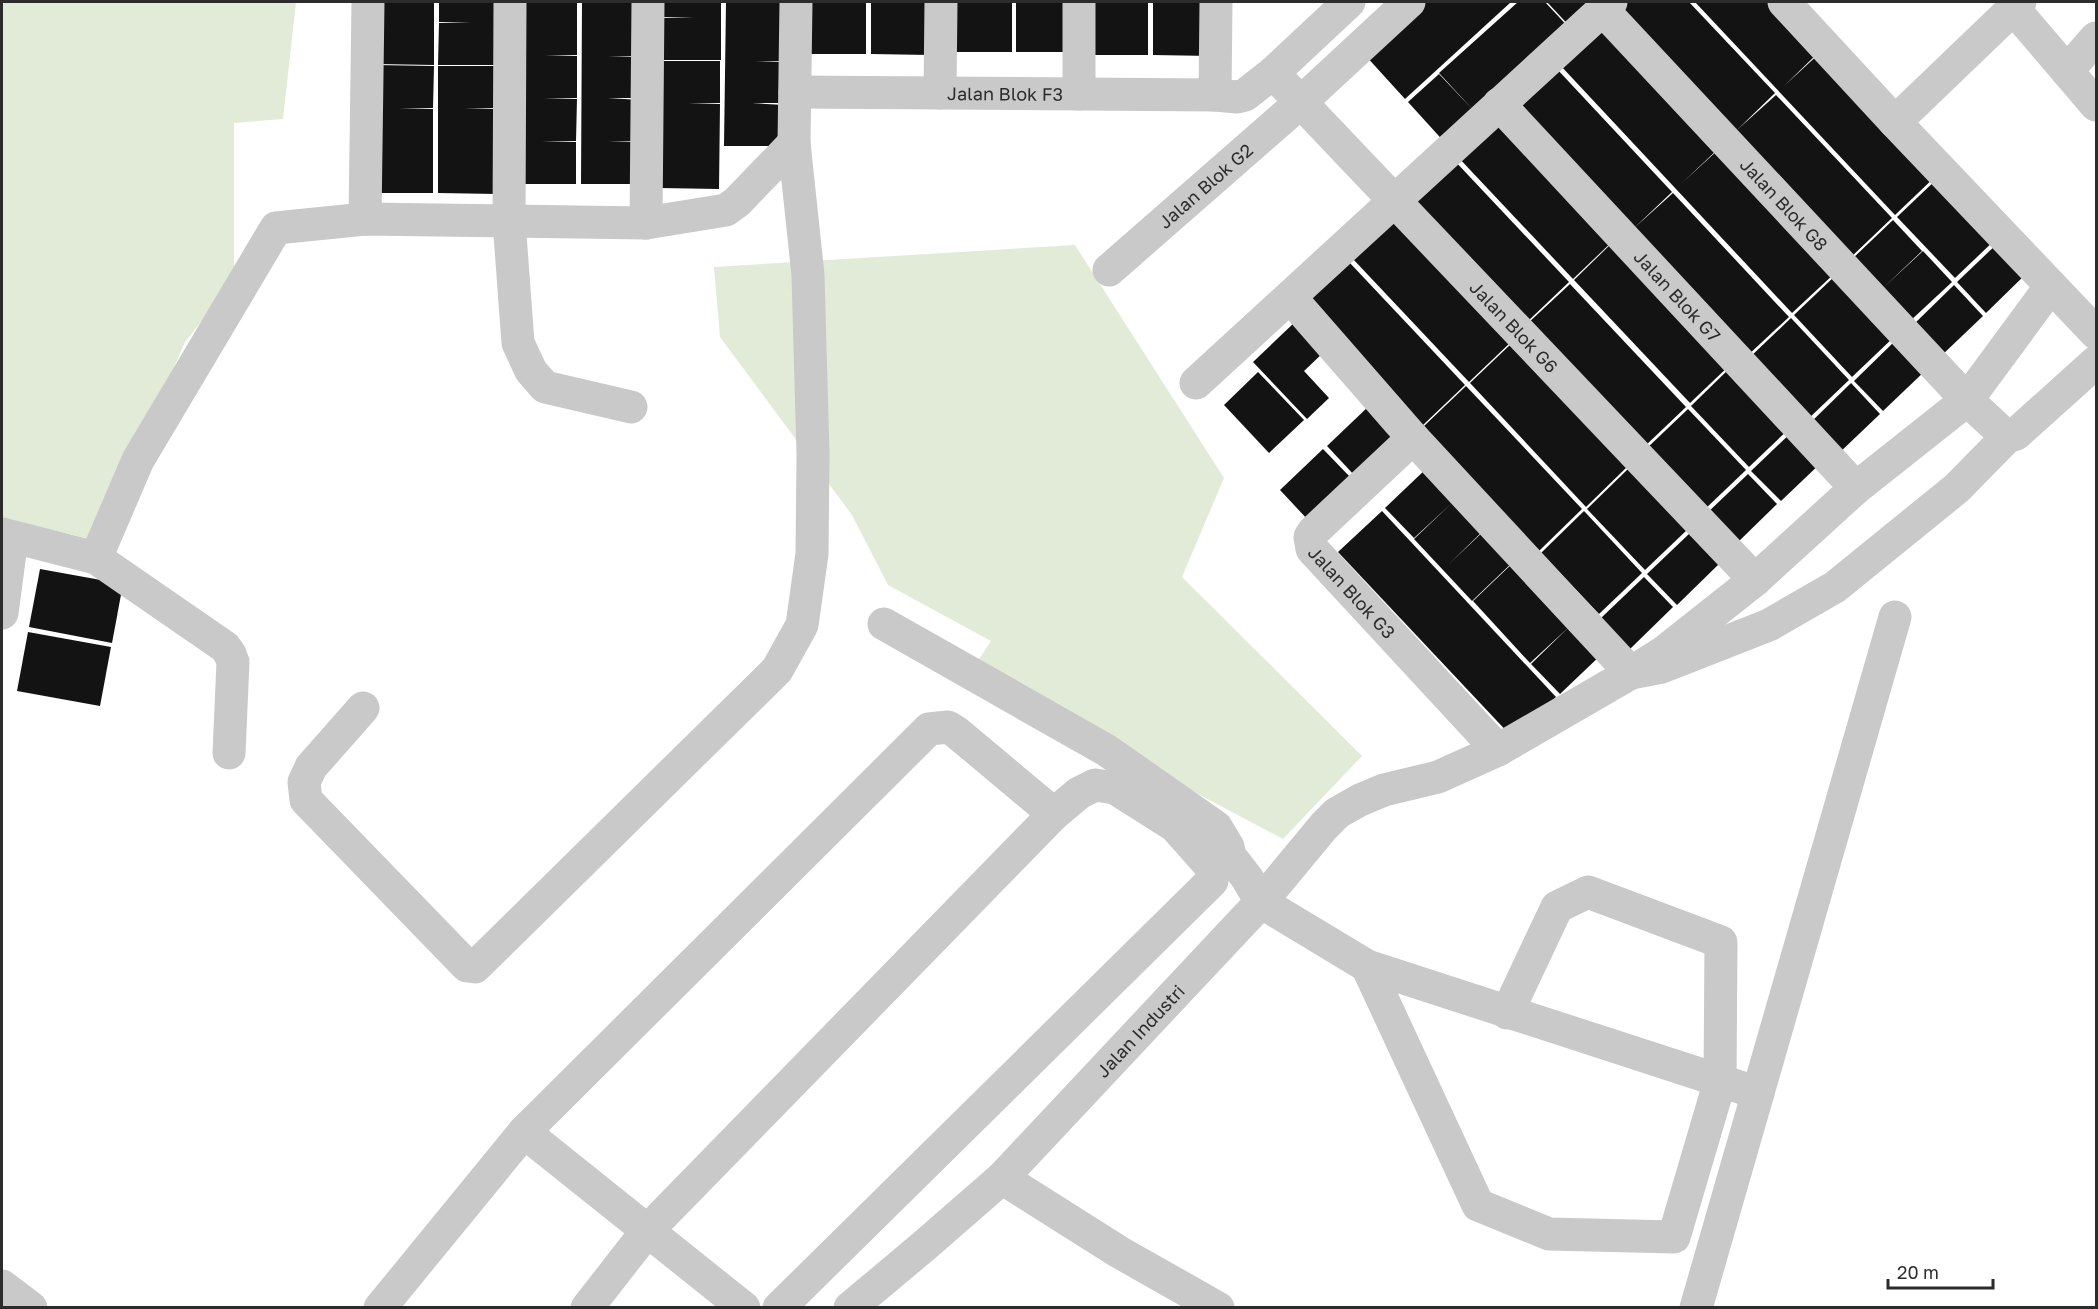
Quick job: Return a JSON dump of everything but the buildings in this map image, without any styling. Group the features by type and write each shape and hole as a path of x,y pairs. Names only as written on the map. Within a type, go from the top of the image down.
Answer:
{"street":[{"path":"365,219 368,2"},
{"path":"510,2 509,221 518,343 531,371 544,387 631,407"},
{"path":"646,223 648,2"},
{"path":"363,708 311,767 304,782 306,800 467,966 475,967 777,670 802,625 812,555 813,454 808,275 794,143 796,2"},
{"path":"940,93 941,2"},
{"path":"1078,94 1079,2"},
{"path":"1215,95 1216,2"},
{"name":"Jalan Blok F3","path":"795,92 1238,97 1245,95 1273,73 1350,2"},
{"name":"Jalan Blok G2","path":"1109,270 1301,102 1409,2"},
{"path":"1196,383 1607,5"},
{"name":"Jalan Blok G8","path":"1607,5 1967,400 2007,437"},
{"path":"1895,122 2017,5 2067,71 2097,105"},
{"path":"1800,7 1895,122 2097,333"},
{"path":"2067,71 2097,38"},
{"name":"Jalan Blok G6","path":"1273,73 1395,200 1747,586 1769,625"},
{"name":"Jalan Blok G7","path":"1499,104 1856,488"},
{"path":"96,558 138,460 276,228 365,219 646,223 726,210 737,202 794,143"},
{"name":"Jalan Industri","path":"852,1307 1002,1178 1254,890 1337,813 1384,790 1438,777 1498,750 1664,652 1747,586 1856,488 1967,400 2051,286"},
{"path":"1290,297 1413,438 1631,673 1662,667 1769,625 1834,586 1957,488 2007,437 2016,434 2097,363"},
{"name":"Jalan Blok G3","path":"1413,438 1314,531 1310,537 1310,544 1319,557 1498,750"},
{"path":"2,613 7,536 96,558 225,647 231,654 233,662 229,753"},
{"path":"1696,1308 1895,617"},
{"path":"884,624 1106,750 1216,827 1228,847 1230,856 1254,890 1367,966 1758,1093"},
{"path":"380,1308 524,1132 929,729 948,728 956,732 1054,814"},
{"path":"586,1308 647,1231 1054,814 1079,793 1095,785 1115,788 1175,826 1213,870 1212,881 779,1308"},
{"path":"1367,966 1478,1205 1549,1234 1674,1237 1720,1081 1721,942 1588,892 1557,907 1507,1013"},
{"path":"524,1132 744,1308"},
{"path":"1002,1178 1119,1252 1218,1308"},
{"path":"2,1286 31,1308"}],"green space":[{"path":"2,2 296,2 283,119 234,123 234,280 185,342 98,541 2,518"},
{"path":"1075,245 1224,478 1182,577 1362,756 1283,839 970,673 991,641 888,585 852,515 720,337 714,267"}]}
